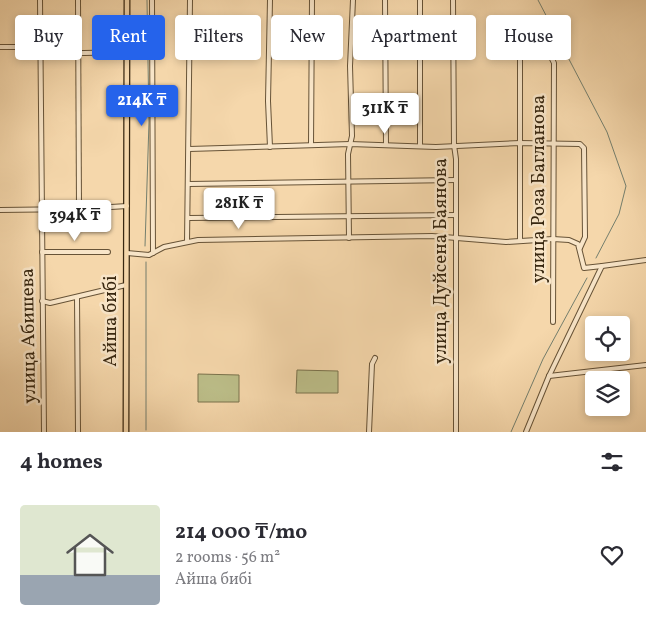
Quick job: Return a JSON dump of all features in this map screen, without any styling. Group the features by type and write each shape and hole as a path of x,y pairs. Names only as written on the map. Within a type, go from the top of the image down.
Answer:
{"main road":[{"name":"Айша бибі","path":"127,0 127,15"},
{"name":"Айша бибі","path":"126,432 127,60"}],"street":[{"name":"улица Абишева","path":"40,0 40,15"},
{"path":"78,0 78,15"},
{"path":"151,254 152,0"},
{"path":"187,242 189,218 190,0"},
{"path":"270,0 268,101 270,146"},
{"path":"311,145 312,0"},
{"path":"349,238 348,154 350,144 350,66 353,0"},
{"path":"385,0 386,145"},
{"path":"420,0 420,145"},
{"name":"улица Дуйсена Баянова","path":"453,0 456,180 456,432"},
{"path":"0,47 15,47"},
{"name":"улица Абишева","path":"40,60 44,432"},
{"path":"78,60 79,210"},
{"path":"520,60 520,242"},
{"name":"улица Роза Багланова","path":"553,60 553,322"},
{"path":"189,149 350,144 580,144 584,148 585,237 580,248 584,268 646,260"},
{"path":"189,184 456,180"},
{"path":"0,210 79,210 127,206"},
{"path":"189,218 456,215"},
{"path":"127,253 151,254 164,247 187,242 349,238 455,238 520,242 553,239 569,240 580,248"},
{"path":"42,252 108,252"},
{"path":"526,432 549,376 602,266"},
{"path":"42,301 50,302 77,297 126,285"},
{"path":"77,297 78,432"},
{"path":"369,432 372,364 375,358"},
{"path":"549,376 646,364"}],"green space":[{"path":"297,370 338,371 338,393 296,393"},
{"path":"198,374 239,375 239,402 198,402"}],"waterway":[{"path":"145,246 149,122 147,0"},
{"path":"538,0 607,132 626,186 619,214 596,258"},
{"path":"146,262 146,430"},
{"path":"511,432 543,359 587,278"}]}
